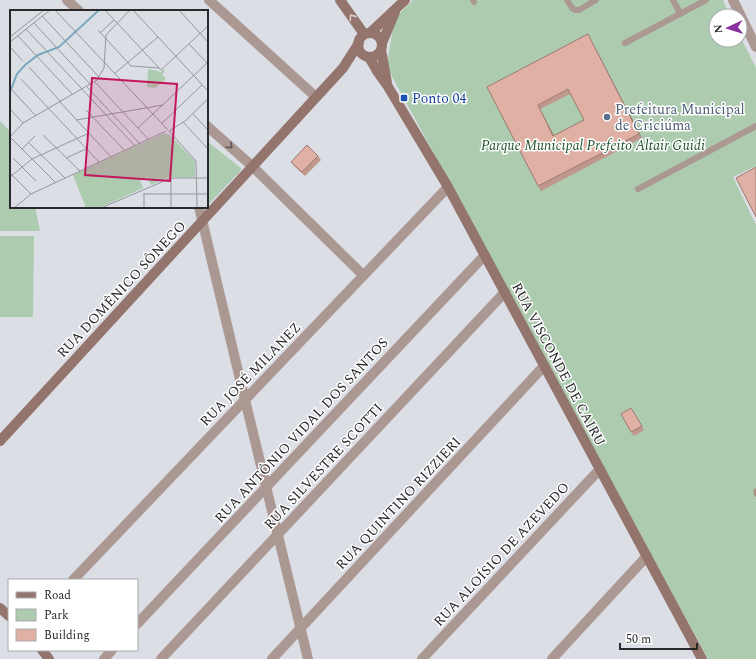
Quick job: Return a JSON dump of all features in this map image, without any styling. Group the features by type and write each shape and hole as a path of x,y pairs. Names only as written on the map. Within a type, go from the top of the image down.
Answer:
{"street":[{"path":"66,0 78,10"},
{"path":"209,0 316,97"},
{"path":"340,0 364,37 360,51 368,56 376,55 382,46 376,34 364,37"},
{"name":"RUA DOMÊNICO SÔNEGO","path":"0,441 343,68 364,37 396,10 405,0"},
{"path":"733,0 756,47"},
{"name":"RUA DOMÊNICO SÔNEGO","path":"382,46 396,10"},
{"name":"RUA VISCONDE DE CAIRU","path":"382,46 387,85"},
{"name":"RUA DOMÊNICO SÔNEGO","path":"343,68 368,56"},
{"name":"RUA VISCONDE DE CAIRU","path":"368,56 448,187 702,659"},
{"path":"208,127 252,166 363,275"},
{"name":"RUA JOSÉ MILANEZ","path":"74,579 448,187"},
{"path":"199,208 308,659"},
{"name":"RUA ANTÔNIO VIDAL DOS SANTOS","path":"138,623 485,255"},
{"name":"RUA SILVESTRE SCOTTI","path":"161,659 505,292"},
{"name":"RUA QUINTINO RIZZIERI","path":"272,659 544,366"},
{"name":"RUA ALOÍSIO DE AZEVEDO","path":"427,657 600,469"},
{"path":"552,659 647,556"},
{"path":"0,608 8,615"},
{"path":"43,651 50,659"},
{"path":"104,659 111,651"}],"lane":[{"path":"567,0 572,8 579,10 596,0"},
{"path":"673,0 680,13"},
{"path":"625,43 706,0"},
{"path":"638,189 756,126"}],"green space":[{"name":"Parque Municipal Prefeito Altair Guidi","path":"413,0 723,0 726,8 708,8 708,48 746,48 756,68 756,166 733,177 756,225 756,659 708,659 388,69 387,63 394,22 397,16"},
{"path":"0,121 10,131 10,208 35,208 40,231 0,231"},
{"path":"208,142 242,169 208,205"},
{"path":"0,236 34,236 33,317 0,317"}],"building":[{"name":"Prefeitura Municipal de Criciúma","path":"588,34 639,134 538,186 487,87","holes":["568,89 584,120 553,136 538,105"]},
{"path":"307,145 318,156 302,172 291,162"},
{"path":"756,167 756,217 736,178"},
{"path":"631,408 642,426 631,432 621,414"}],"place":[{"name":"Ponto 04","path":"404,98"},
{"name":"Prefeitura Municipal de Criciúma","path":"607,117"}]}
